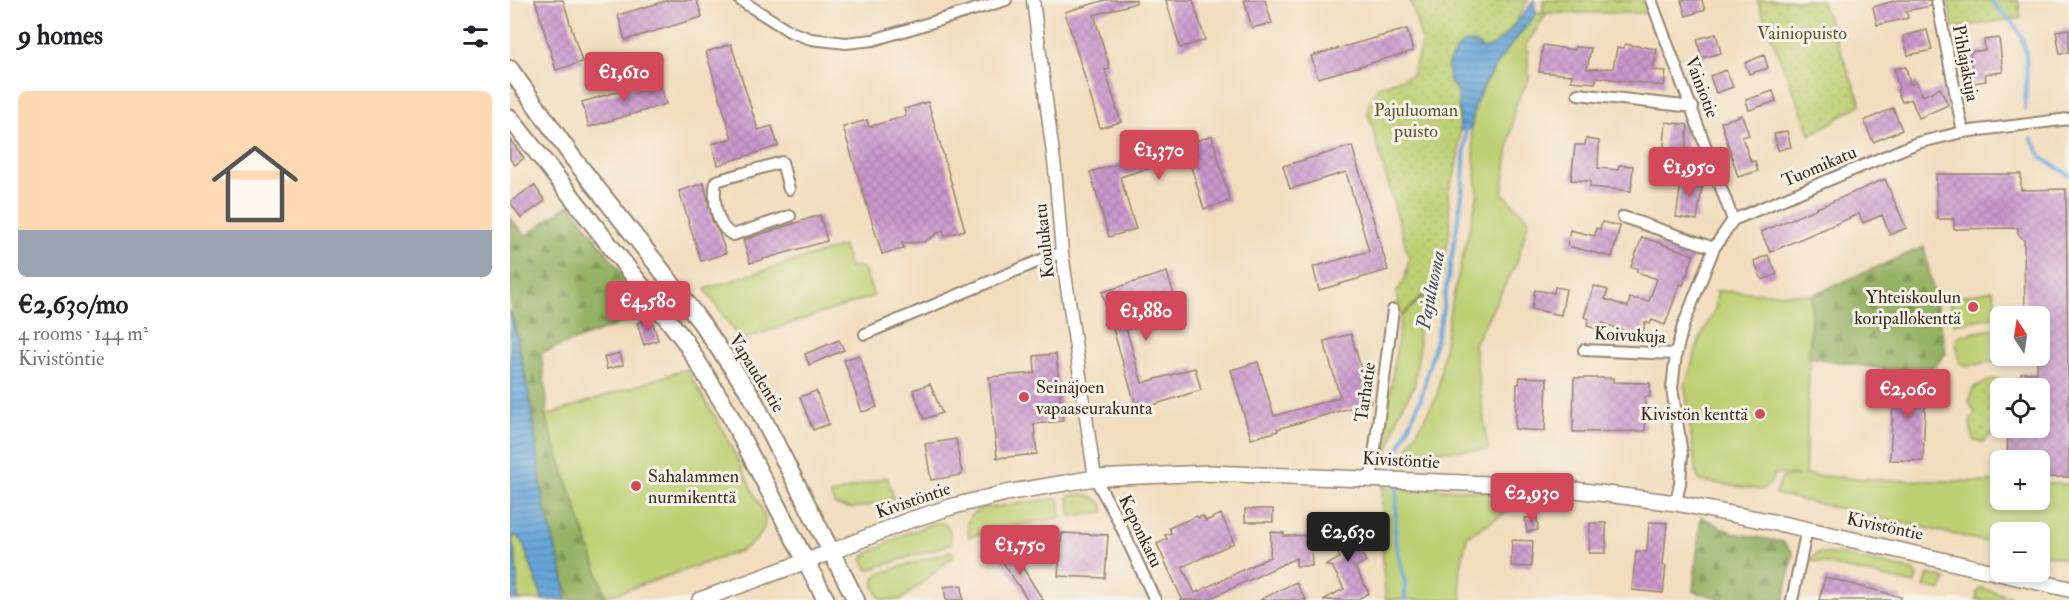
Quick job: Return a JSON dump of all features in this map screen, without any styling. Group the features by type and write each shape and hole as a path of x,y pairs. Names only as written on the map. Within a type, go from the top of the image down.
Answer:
{"main road":[{"name":"Vapaudentie","path":"510,69 573,158 695,315 751,395 855,600"},
{"path":"510,118 684,340 726,408 826,600"},
{"name":"Kivistöntie","path":"700,600 806,562 907,521 1006,493 1095,478 1209,473 1542,486 1676,503 2069,589"}],"street":[{"path":"740,0 791,32 811,39 846,43 873,40 1006,0"},
{"name":"Koulukatu","path":"1033,0 1055,169 1062,253 1095,478"},
{"name":"Vainiotie","path":"1651,0 1693,107 1733,220"},
{"name":"Pihlajakuja","path":"1937,0 1962,132"},
{"path":"1578,94 1693,107"},
{"name":"Tuomikatu","path":"1733,220 1917,143 1962,132 2069,119"},
{"path":"789,189 782,162 716,181 714,196 722,226 726,232 733,235 790,216"},
{"path":"1623,217 1714,248"},
{"path":"1676,503 1682,454 1672,388 1676,354 1683,326 1714,248 1733,220"},
{"path":"865,334 1062,253"},
{"name":"Tarhatie","path":"1377,478 1393,310"},
{"name":"Koivukuja","path":"1584,350 1676,354"},
{"name":"Keponkatu","path":"1095,478 1117,518 1155,600"},
{"path":"1792,600 1807,530"}],"green space":[{"name":"Pajuluoman puisto","path":"1410,0 1528,0 1505,36 1492,47 1484,49 1473,43 1450,82 1458,92 1460,130 1455,174 1448,191 1450,228 1442,276 1401,317 1396,293 1405,280 1409,258 1367,108 1378,87 1412,75 1422,41"},
{"path":"1543,0 1643,0 1647,13 1543,13"},
{"name":"Vainiopuisto","path":"1757,0 1821,0 1861,104 1811,135"},
{"path":"1948,0 2018,0 2021,18 1953,28"},
{"path":"1547,12 1527,44 1529,79 1515,106 1502,193 1529,219 1517,262 1474,344 1488,450 1406,451 1437,396 1450,310 1478,193 1471,128 1476,102 1499,60 1536,14"},
{"path":"570,204 651,312 541,353 547,402 545,416 606,597 601,600 566,600 564,579 544,506 536,453 535,428 510,309 510,217 525,236"},
{"path":"843,246 850,268 863,267 874,296 740,340 705,289"},
{"path":"1924,247 1946,353 1934,367 1888,370 1809,357 1812,295"},
{"name":"Yhteiskoulun koripallokenttä","path":"1993,290 1996,306 1990,306 1990,317 1954,324 1949,299"},
{"path":"1717,291 1812,295 1805,475 1883,480 1990,482 1990,510 2050,510 2050,483 2069,484 2069,560 2050,555 2050,522 1990,522 1990,543 1775,494 1782,478 1799,475 1774,474 1771,483 1761,490 1700,481 1696,473 1685,386 1699,341 1716,307"},
{"path":"1424,296 1431,308 1418,328 1419,350 1414,387 1399,412 1389,450 1382,451 1401,317"},
{"path":"1990,329 1990,362 1967,366 1960,363 1956,342 1959,336"},
{"name":"Sahalammen nurmikenttä","path":"686,369 723,430 764,514 764,527 755,540 740,551 606,597 545,416"},
{"path":"1990,381 1990,435 1983,442 1974,441 1970,427 1975,413 1969,402 1974,387"},
{"path":"887,477 894,498 850,508 835,505 830,495"},
{"path":"1382,487 1511,492 1510,510 1467,536 1459,576 1462,600 1386,600 1383,569"},
{"path":"1082,494 1094,497 1103,505 1104,512 1071,516 1068,496"},
{"path":"1059,498 1061,518 1002,528 969,537 967,523 971,515 980,509"},
{"path":"1701,517 1733,533 1783,542 1793,553 1784,600 1718,600 1718,598 1693,591"},
{"path":"934,523 943,523 949,527 951,544 868,570 862,559 864,556 903,535"},
{"path":"515,535 522,541 543,600 518,600 516,560 512,540"},
{"path":"952,551 954,556 901,600 881,600 875,590 874,580 878,574"},
{"path":"1817,553 1837,554 1915,571 1917,575 1915,584 1810,560"},
{"path":"1928,574 1946,579 1940,591 1924,587"},
{"path":"1981,588 2021,600 1977,600 1977,592"}],"water":[{"path":"1534,0 1536,14 1488,77 1476,103 1471,128 1466,131 1460,130 1458,92 1450,82 1447,66 1455,51 1465,42 1473,43 1484,49 1491,47 1511,29"},
{"path":"510,309 529,395 544,506 564,579 566,600 543,600 522,541 515,535 512,540 516,560 518,600 510,600"}],"building":[{"path":"535,0 563,0 582,62 556,70"},
{"path":"669,0 697,0 702,17 625,40 618,15"},
{"path":"1105,0 1136,0 1136,3 1094,15 1110,69 1105,70 1121,122 1100,128 1065,12"},
{"path":"1166,0 1193,0 1205,40 1180,48"},
{"path":"1244,0 1265,0 1272,23 1252,28"},
{"path":"1681,0 1702,0 1705,10 1686,16"},
{"path":"1897,0 1930,0 1931,6 1906,11 1908,18 1877,25 1873,7"},
{"path":"1407,29 1413,51 1318,78 1311,56"},
{"path":"2069,29 2069,52 2060,54 2056,31"},
{"path":"1927,30 1932,50 1908,55 1903,36"},
{"path":"1716,34 1721,53 1702,58 1697,39"},
{"path":"1999,38 2003,72 1985,74 1986,81 1974,83 1970,52 1985,50 1984,40"},
{"path":"731,44 758,130 772,126 778,146 718,165 712,144 732,138 706,52"},
{"path":"1625,44 1657,49 1653,70 1666,71 1664,86 1597,77 1595,83 1571,81 1572,75 1539,72 1543,45 1575,50 1575,47 1591,48 1587,69 1613,68 1617,48 1624,48"},
{"path":"1764,55 1768,68 1749,74 1745,63"},
{"path":"1906,67 1910,85 1916,82 1923,96 1940,88 1948,105 1919,118 1911,99 1902,102 1897,90 1899,89 1894,69"},
{"path":"1726,70 1733,87 1716,93 1710,76"},
{"path":"659,80 666,104 589,127 582,102"},
{"path":"1773,91 1776,101 1749,110 1746,100"},
{"path":"928,102 965,230 945,236 943,230 924,242 902,243 904,248 882,254 843,127 867,120 869,127 906,116 904,109"},
{"path":"1893,108 1902,130 1873,142 1864,121"},
{"path":"1742,115 1749,135 1742,137 1751,162 1755,161 1758,171 1738,177 1721,122"},
{"path":"1666,122 1688,125 1685,159 1663,156"},
{"path":"1787,131 1791,147 1778,150 1774,134"},
{"path":"1212,136 1230,201 1204,209 1188,156 1120,177 1136,229 1109,237 1090,172"},
{"path":"510,139 524,158 515,165 510,159"},
{"path":"1586,139 1599,141 1598,168 1618,170 1619,165 1633,166 1631,191 1590,187 1590,181 1571,180 1575,145 1585,145"},
{"path":"1352,146 1388,270 1319,290 1313,267 1369,251 1346,172 1290,189 1283,166"},
{"path":"1936,174 2021,174 2021,190 2066,189 2069,477 2050,477 2050,450 2007,450 2008,438 2050,438 2050,378 2021,378 2021,373 2037,373 2037,366 2050,366 2050,306 2025,306 2024,240 2018,234 2018,228 1954,229 1954,219 1937,219"},
{"path":"1682,176 1703,180 1697,220 1676,217"},
{"path":"1885,179 1906,228 1890,235 1882,215 1863,223 1859,214 1770,252 1761,232"},
{"path":"704,183 712,221 726,253 701,261 679,191"},
{"path":"534,185 545,201 521,218 510,202"},
{"path":"820,215 827,241 750,263 743,240"},
{"path":"1602,222 1620,226 1612,257 1567,246 1570,230 1595,236 1596,228 1600,229"},
{"path":"1642,237 1694,255 1683,285 1680,284 1665,325 1652,320 1650,324 1645,322 1643,334 1625,331 1603,323 1601,330 1587,326 1589,319 1584,317 1594,286 1608,290 1605,299 1628,307 1630,298 1649,301 1657,279 1637,272 1637,268 1631,267"},
{"path":"1768,255 1777,274 1762,280 1754,261"},
{"path":"1167,272 1174,295 1121,311 1142,383 1195,368 1201,390 1137,410 1102,292"},
{"path":"1555,287 1566,289 1561,315 1532,309 1535,290 1554,293"},
{"path":"652,319 658,340 644,345 637,323"},
{"path":"1351,334 1371,402 1277,429 1278,431 1251,439 1231,370 1258,362 1274,416 1340,397 1324,341"},
{"path":"839,340 844,350 809,365 805,354"},
{"path":"620,353 623,365 607,369 604,357"},
{"path":"1056,354 1063,421 1034,424 1037,454 997,458 989,377 1035,373 1034,356"},
{"path":"859,355 877,407 862,412 844,360"},
{"path":"1520,377 1547,378 1545,431 1515,429 1517,384 1519,384"},
{"path":"1574,378 1613,378 1613,382 1650,383 1650,397 1645,397 1645,431 1573,432"},
{"path":"1894,379 1926,380 1923,461 1890,460"},
{"path":"930,384 942,413 924,419 913,390"},
{"path":"816,391 829,424 813,430 800,397"},
{"path":"956,439 962,475 931,480 925,444"},
{"path":"1245,509 1273,509 1273,522 1245,522"},
{"path":"1221,514 1234,543 1182,567 1195,593 1270,557 1271,532 1284,533 1284,536 1311,535 1312,566 1296,566 1296,558 1207,600 1179,600 1182,599 1157,544 1167,539 1165,535 1171,533 1169,528 1197,516 1198,518 1203,516 1206,521"},
{"path":"1537,517 1538,530 1527,532 1525,518"},
{"path":"1356,519 1363,532 1353,538 1366,561 1355,567 1369,593 1356,600 1323,600 1344,589 1332,566 1325,566 1340,558 1328,534"},
{"path":"1649,522 1667,523 1663,593 1632,590 1636,551 1647,552"},
{"path":"1590,523 1606,523 1606,553 1589,553"},
{"path":"1062,533 1108,535 1105,578 1058,576"},
{"path":"1512,540 1533,541 1531,567 1511,566"},
{"path":"1011,549 1043,600 1028,600 998,555"},
{"path":"1825,577 1901,597 1901,600 1819,600"},
{"path":"1296,582 1306,600 1260,600"},
{"path":"962,585 963,600 946,600 944,587"}],"waterway":[{"path":"1991,0 2014,25 2024,44 2027,66 2025,109"},
{"name":"Pajuluoma","path":"1397,476 1397,453 1421,398 1441,320 1462,195 1466,127"},
{"path":"2032,139 2042,158 2069,175"},
{"name":"Pajuluoma","path":"1397,484 1395,539 1405,583 1405,600"}],"place":[{"name":"Yhteiskoulun koripallokenttä","path":"1973,307"},
{"name":"Seinäjoen vapaaseurakunta","path":"1024,397"},
{"name":"Kivistön kenttä","path":"1760,414"},
{"name":"Sahalammen nurmikenttä","path":"636,486"}]}
